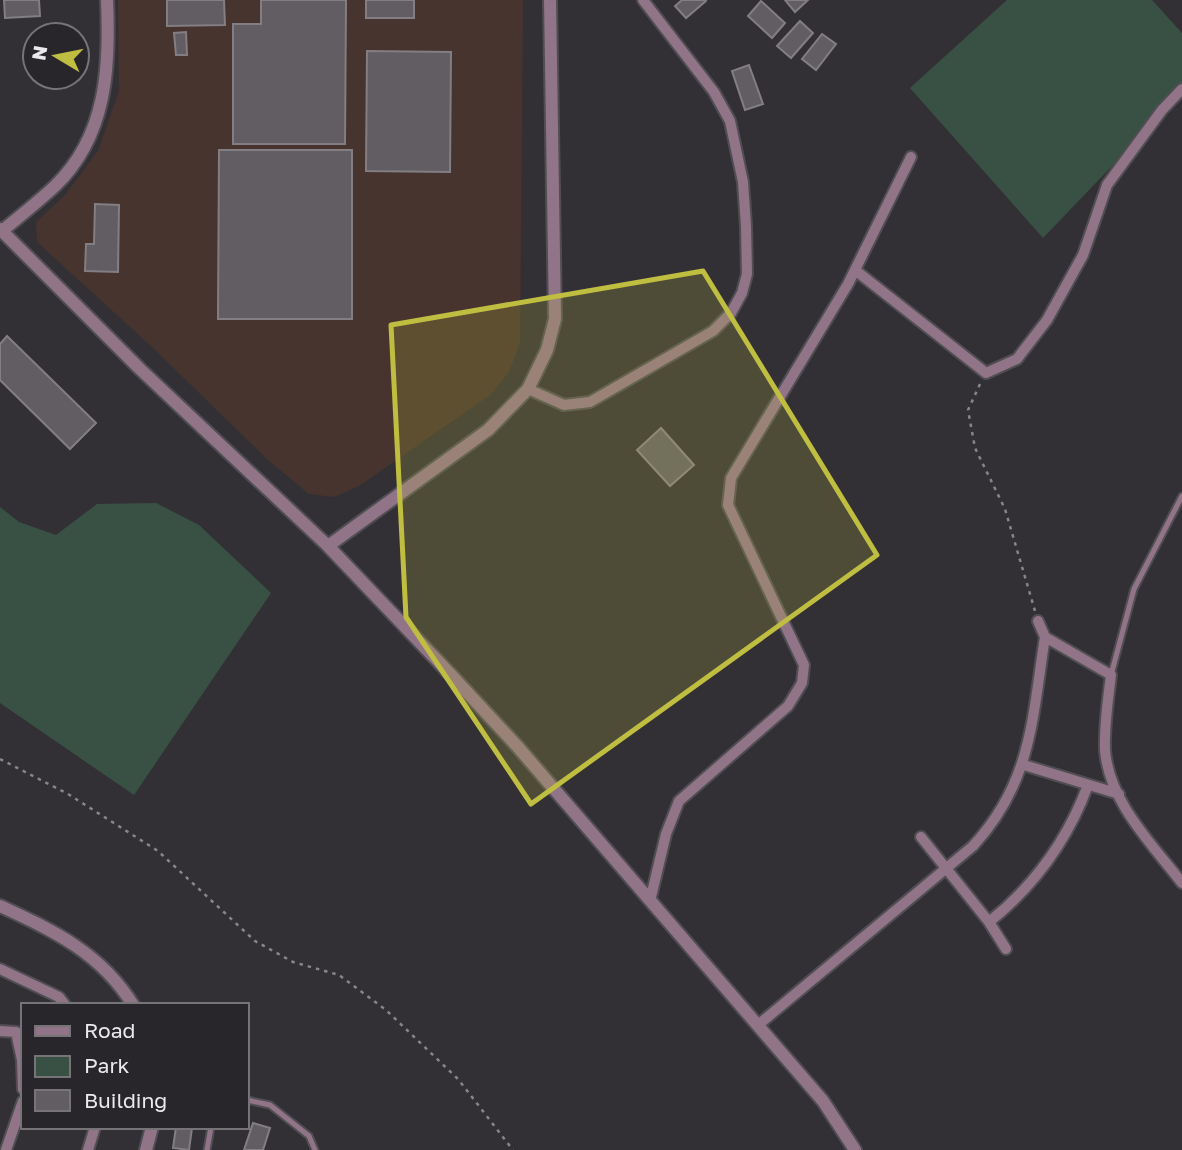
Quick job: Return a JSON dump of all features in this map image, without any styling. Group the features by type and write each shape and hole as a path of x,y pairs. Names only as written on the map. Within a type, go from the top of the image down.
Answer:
{"street":[{"path":"107,0 108,69 102,103 91,136 57,184 1,231 140,369 328,546 517,746 822,1101 855,1150"},
{"path":"328,546 488,430 528,389 547,350 555,319 550,0"},
{"path":"528,389 564,405 590,402 713,331 731,313 742,293 747,274 746,215 743,182 730,121 715,92 643,0"},
{"path":"855,270 986,373 1017,359 1047,320 1073,278 1107,185 1162,110 1182,89"},
{"path":"650,901 666,834 679,801 788,706 802,683 804,665 728,505 731,478 855,270 911,158"},
{"path":"758,1025 947,868 997,820 1024,765 1045,637 1038,621"},
{"path":"1045,637 1111,675 1105,753 1126,812 1182,883"},
{"path":"1024,765 1119,794"},
{"path":"989,922 1029,884 1068,833 1087,785"},
{"path":"921,837 989,922 1006,949"},
{"path":"0,906 81,947 103,965 131,1003"},
{"path":"0,969 59,997 64,1003"},
{"path":"0,1031 16,1032 21,1055"},
{"path":"6,1150 21,1107"},
{"path":"88,1150 94,1129"},
{"path":"146,1150 151,1129"}],"lane":[{"path":"1111,675 1134,589 1182,496"},
{"path":"248,1100 270,1105 309,1136 315,1150"},
{"path":"208,1150 211,1129"}],"path":[{"path":"986,373 968,410 975,448 1005,509 1038,621"},
{"path":"0,759 68,794 158,851 255,941 293,962 339,975 386,1010 458,1079 513,1150"}],"highlighted area":[{"path":"703,271 877,555 531,804 406,617 391,325"}],"shaded area":[{"path":"118,0 523,0 520,343 509,372 490,395 359,486 334,497 309,494 267,459 152,347 37,242 36,222 65,195 98,151 119,91"}],"green space":[{"path":"1007,0 1152,0 1182,33 1182,93 1043,238 910,88"},
{"path":"156,503 199,525 271,593 134,795 0,703 0,507 19,522 56,535 97,504"}],"building":[{"path":"4,0 39,0 40,16 5,18"},
{"path":"167,0 224,0 225,25 167,26"},
{"path":"261,0 346,0 345,144 233,144 233,24 261,24"},
{"path":"366,0 414,0 414,18 366,18"},
{"path":"682,0 706,1 686,18 675,6"},
{"path":"785,0 808,0 795,12"},
{"path":"761,1 785,23 772,38 748,16"},
{"path":"800,21 813,33 791,58 777,46"},
{"path":"186,32 187,55 176,55 174,33"},
{"path":"822,34 836,44 816,70 802,59"},
{"path":"367,51 451,52 450,172 366,171"},
{"path":"749,65 763,104 745,110 732,71"},
{"path":"219,150 352,150 352,319 218,319"},
{"path":"95,204 119,205 118,272 85,271 86,244 94,244"},
{"path":"7,336 96,423 70,449 0,380 0,344"},
{"path":"661,428 694,465 670,486 637,450"},
{"path":"253,1123 270,1128 263,1150 244,1150"},
{"path":"176,1129 192,1129 189,1150 173,1148"}]}
